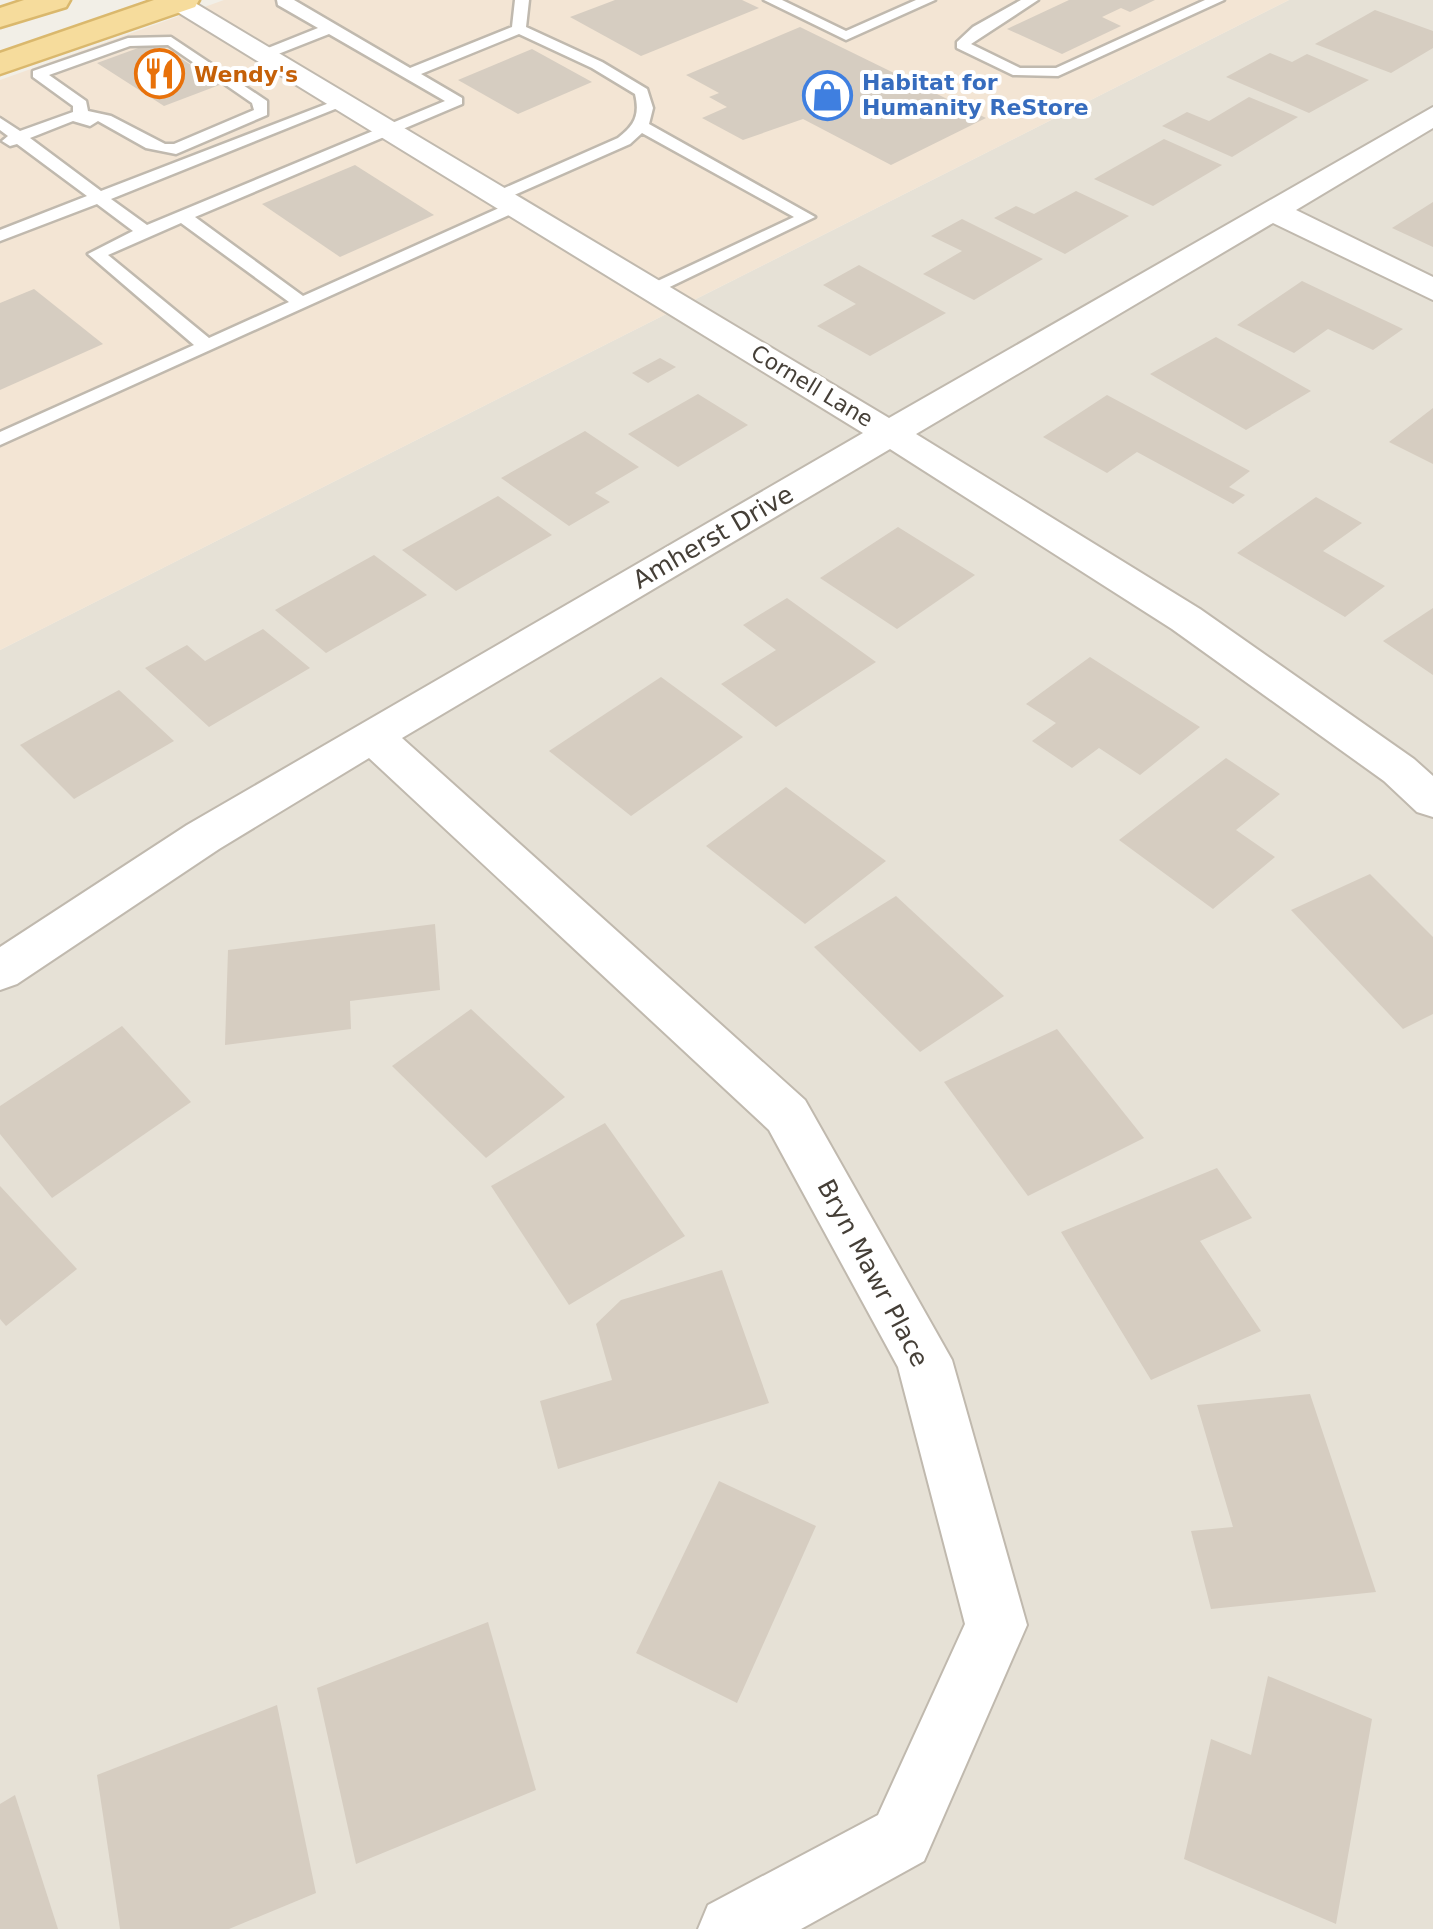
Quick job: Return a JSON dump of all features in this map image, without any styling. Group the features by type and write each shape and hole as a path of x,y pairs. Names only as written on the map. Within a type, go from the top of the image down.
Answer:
{"main road":[{"path":"0,18 55,0"},
{"path":"0,64 177,1"}],"street":[{"name":"Cornell Lane","path":"177,1 890,433 1186,619 1399,770 1433,801"},
{"name":"Amherst Drive","path":"0,971 203,837 372,736 1433,116"},
{"path":"1272,210 1433,290"},
{"name":"Bryn Mawr Place","path":"372,736 787,1115 924,1360 996,1625 901,1838 732,1929"}],"lane":[{"path":"207,346 96,254 457,102 283,2 287,0"},
{"path":"520,28 522,0"},
{"path":"771,0 846,36 928,0"},
{"path":"1032,0 978,30 962,44 977,55 1018,72 1058,72 1217,0"},
{"path":"263,55 331,28"},
{"path":"0,439 302,303 506,202 624,141 642,127 648,111 642,92 597,65 520,28 411,73"},
{"path":"0,145 80,115 116,120 164,151 222,132 262,112 259,101 171,41 128,42 38,74 81,104 80,115"},
{"path":"0,236 342,103"},
{"path":"80,115 164,172"},
{"path":"0,123 145,232"},
{"path":"642,127 807,217 653,290"},
{"path":"0,209 22,228"},
{"path":"184,217 302,303"}],"shaded area":[{"path":"224,0 1289,0 0,650 0,80"},
{"path":"1289,0 1433,0 1433,1929 0,1929 0,650"}],"building":[{"path":"615,0 742,0 759,8 641,56 570,17"},
{"path":"1069,0 1155,0 1130,12 1121,8 1102,17 1121,26 1062,54 1007,29"},
{"path":"1375,10 1433,31 1433,48 1391,73 1315,44"},
{"name":"Habitat for Humanity ReStore","path":"800,27 986,118 891,165 803,119 743,140 702,118 727,107 709,97 719,93 686,75"},
{"name":"Wendy's","path":"149,44 222,84 164,106 97,63"},
{"path":"532,49 592,82 518,114 458,80"},
{"path":"1270,53 1292,62 1307,54 1369,80 1309,113 1226,77"},
{"path":"1249,97 1298,117 1232,157 1162,126 1187,112 1209,121"},
{"path":"1164,139 1222,165 1153,206 1094,179"},
{"path":"355,165 434,215 340,257 262,204"},
{"path":"1076,191 1129,216 1065,254 994,218 1016,206 1034,214"},
{"path":"1433,202 1433,247 1392,228"},
{"path":"962,219 1043,259 974,300 923,274 962,251 931,236"},
{"path":"859,265 946,313 870,356 817,326 856,304 823,285"},
{"path":"1302,281 1403,329 1373,350 1328,329 1294,353 1237,325"},
{"path":"34,289 103,344 0,390 0,303"},
{"path":"1216,337 1311,391 1246,430 1150,374"},
{"path":"660,358 676,367 648,383 632,373"},
{"path":"698,394 748,425 678,467 628,434"},
{"path":"1107,395 1250,471 1229,487 1245,495 1233,504 1137,452 1107,473 1043,437"},
{"path":"1433,408 1433,464 1389,442"},
{"path":"585,431 639,467 595,493 610,502 569,526 501,478"},
{"path":"498,496 552,535 456,591 402,550"},
{"path":"1316,497 1362,523 1323,551 1385,586 1345,617 1237,553"},
{"path":"898,527 975,575 897,629 820,578"},
{"path":"374,555 427,595 326,653 275,610"},
{"path":"787,598 876,662 776,727 721,684 776,650 743,625"},
{"path":"1433,608 1433,675 1383,641"},
{"path":"263,629 310,668 209,727 145,668 187,645 205,661"},
{"path":"1090,657 1200,727 1140,775 1099,748 1072,768 1032,741 1056,723 1026,704"},
{"path":"661,677 743,737 631,816 549,751"},
{"path":"119,690 174,741 74,799 20,745"},
{"path":"1226,758 1280,794 1236,830 1275,857 1213,909 1119,840"},
{"path":"786,787 886,861 805,924 706,846"},
{"path":"1370,874 1433,937 1433,1014 1403,1029 1291,910"},
{"path":"896,896 1004,996 920,1052 814,947"},
{"path":"435,924 440,990 350,1001 351,1029 225,1045 228,950"},
{"path":"471,1009 565,1097 486,1158 392,1066"},
{"path":"122,1026 191,1102 52,1198 0,1134 0,1106"},
{"path":"1057,1029 1144,1138 1028,1196 944,1082"},
{"path":"605,1123 685,1236 569,1305 491,1186"},
{"path":"1217,1168 1252,1218 1200,1241 1261,1331 1151,1380 1061,1232"},
{"path":"0,1186 77,1269 6,1326 0,1319"},
{"path":"722,1270 769,1403 558,1469 540,1401 612,1380 596,1324 621,1300"},
{"path":"1310,1394 1376,1592 1211,1609 1191,1531 1233,1527 1197,1405"},
{"path":"719,1481 816,1526 737,1703 636,1653"},
{"path":"488,1622 536,1790 356,1864 317,1688"},
{"path":"1268,1676 1372,1719 1336,1924 1184,1859 1211,1739 1251,1755"},
{"path":"277,1705 316,1893 229,1929 120,1929 97,1775"},
{"path":"15,1795 58,1929 0,1929 0,1804"}],"place":[{"name":"Wendy's","path":"159,74"},
{"name":"Habitat for Humanity ReStore","path":"827,95"}]}
